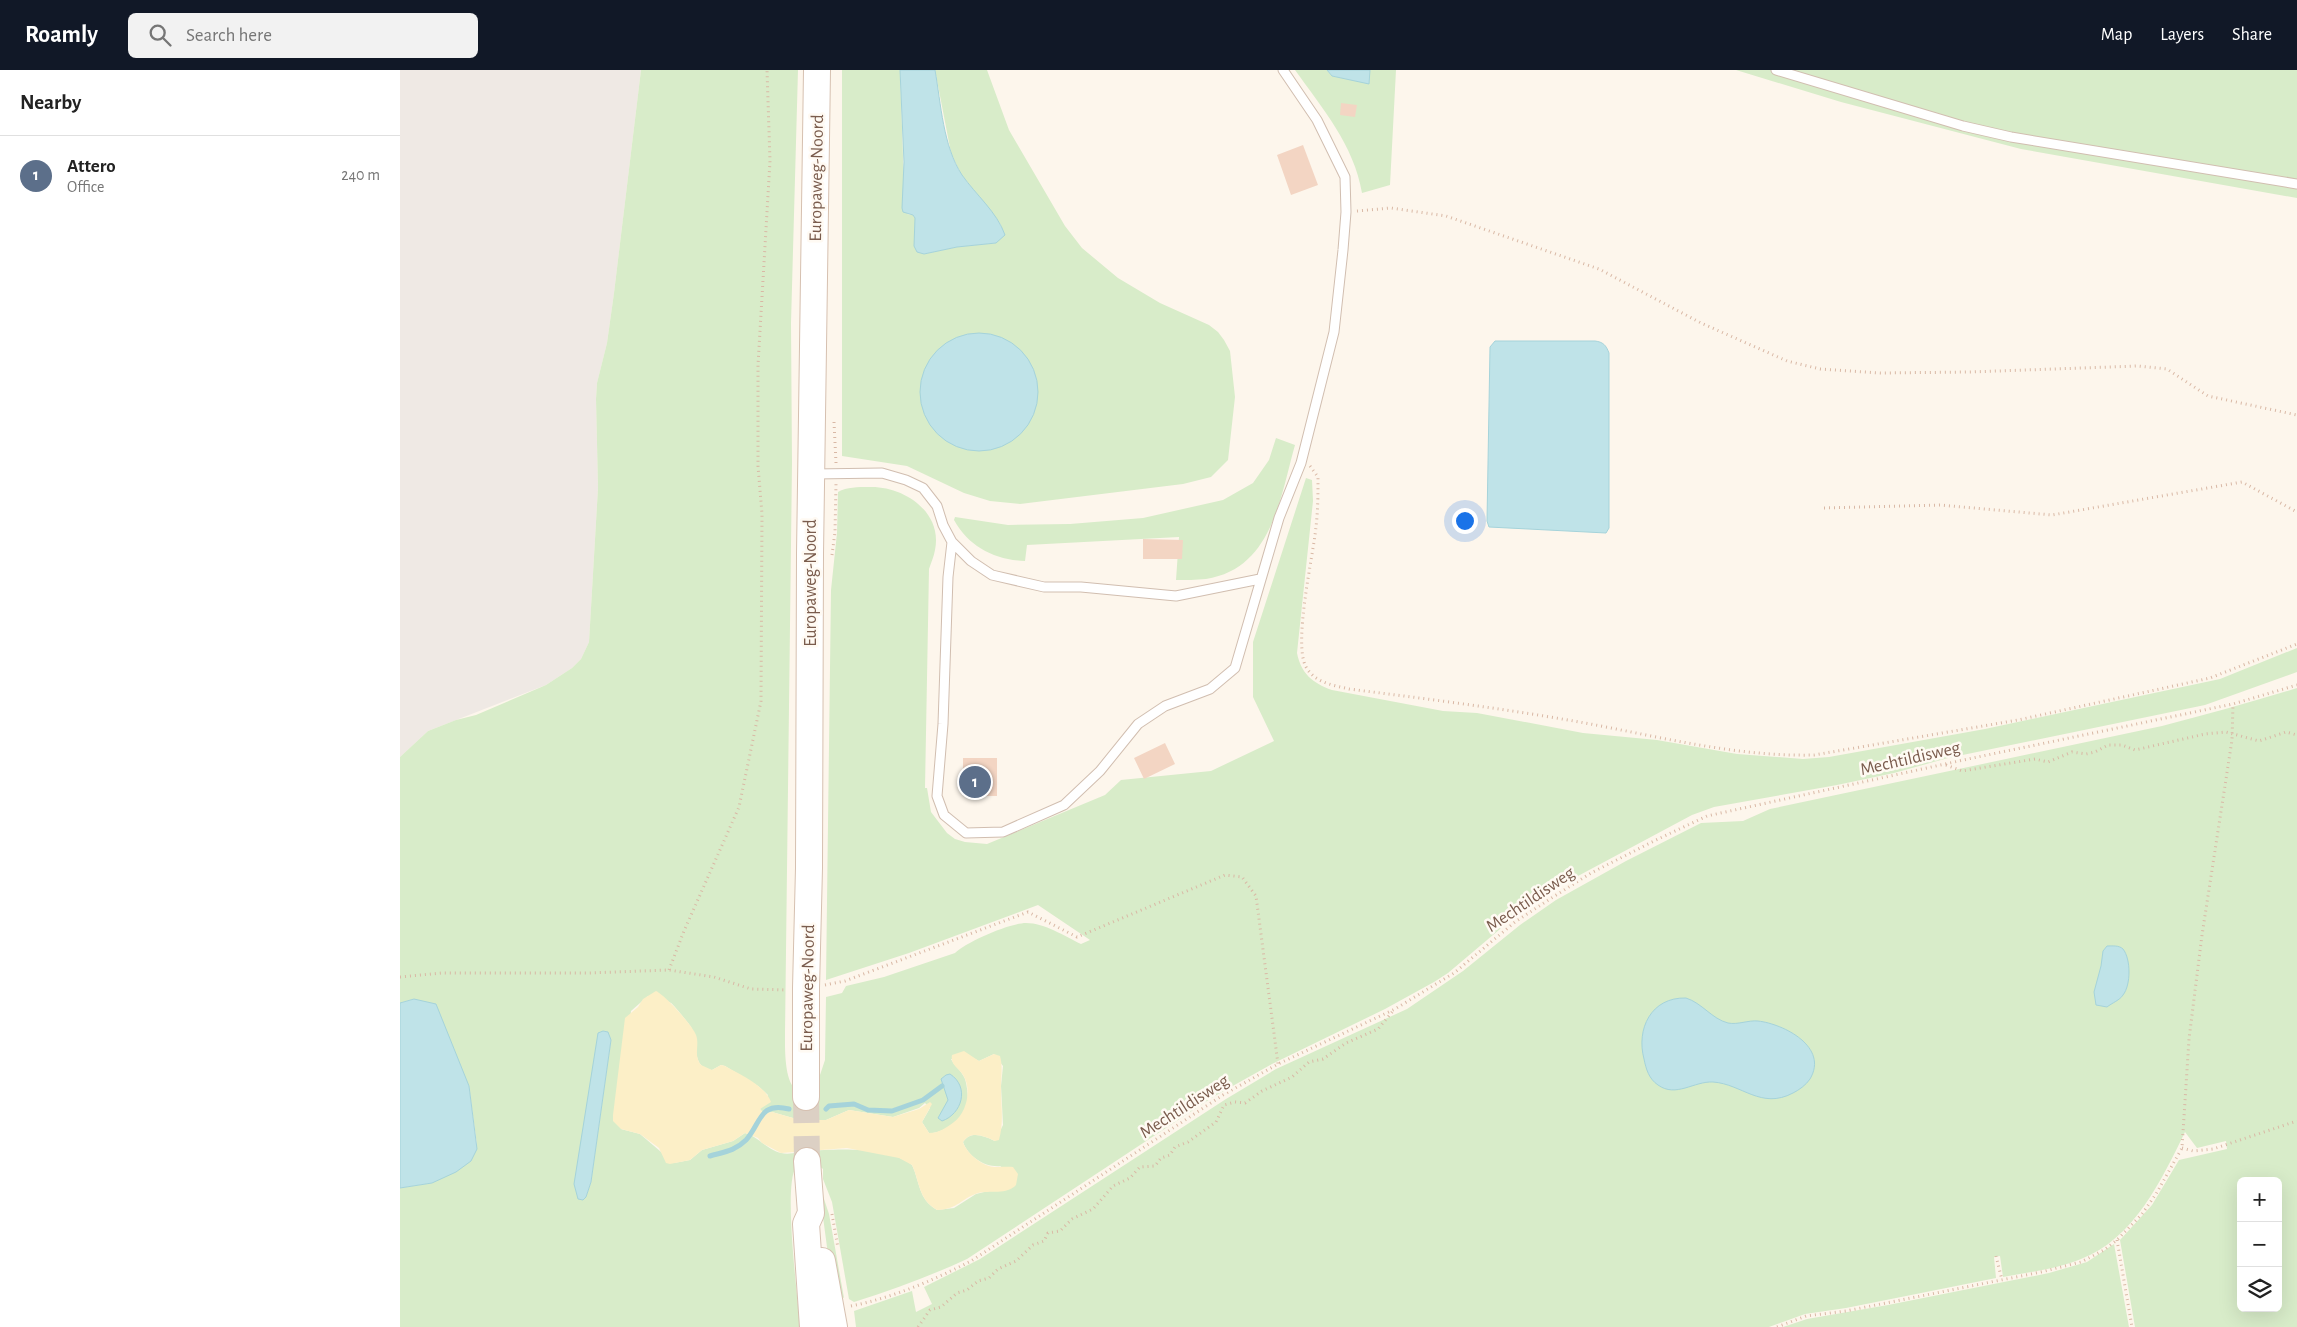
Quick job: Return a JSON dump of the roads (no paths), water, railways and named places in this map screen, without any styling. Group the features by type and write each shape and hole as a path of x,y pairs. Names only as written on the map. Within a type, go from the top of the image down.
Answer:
{"street":[{"name":"Europaweg-Noord","path":"806,1097 806,988 810,868 817,70"},
{"path":"807,1161 821,1212 818,1223 820,1251 841,1317"},
{"path":"813,1327 806,1224 821,1212"}],"lane":[{"path":"952,542 948,577 943,724 937,796 944,816 966,833 1003,832 1064,805 1100,771 1138,724 1165,706 1210,689 1235,668 1279,518 1301,462 1334,332 1346,212 1345,176 1317,120 1283,70"},
{"path":"1776,70 1964,126 2011,137 2297,184"},
{"path":"812,474 882,473 906,480 923,488 937,506 943,525 952,542 971,561 992,575 1044,587 1081,588 1176,596 1260,579"}],"water":[{"path":"900,70 935,70 944,124 951,151 962,175 992,211 1005,235 996,243 957,247 924,254 917,252 914,246 915,218 913,215 903,212 902,208 904,162"},
{"path":"1327,70 1370,70 1369,84 1332,76"},
{"path":"979,333 1002,337 1021,350 1034,369 1038,392 1034,415 1021,434 1002,447 979,451 956,447 937,434 924,415 920,392 924,369 937,350 956,337"},
{"path":"1495,341 1595,341 1604,344 1607,348 1609,353 1609,528 1606,533 1489,527 1487,521 1490,347"},
{"path":"2107,946 2117,946 2126,953 2129,965 2129,979 2123,995 2107,1007 2096,1005 2094,992 2103,951"},
{"path":"1686,998 1728,1023 1758,1021 1791,1032 1809,1047 1814,1057 1814,1067 1810,1079 1793,1093 1771,1099 1761,1098 1733,1087 1713,1082 1706,1082 1678,1090 1665,1089 1658,1085 1650,1077 1645,1063 1642,1037 1645,1026 1655,1009 1674,999"},
{"path":"414,999 436,1004 469,1086 477,1149 471,1161 456,1172 432,1183 400,1188 400,1003"},
{"path":"608,1032 611,1040 591,1182 586,1197 583,1200 578,1199 574,1184 598,1033"},
{"path":"950,1074 960,1086 961,1100 954,1113 942,1121 938,1118 948,1100 941,1079"}],"waterway":[{"path":"826,1109 829,1106 854,1104 868,1110 892,1111 923,1100 942,1086"},
{"path":"710,1156 729,1151 742,1144 766,1111 779,1107 789,1109"}],"tunnel":[{"path":"806,1097 807,1161"}],"place":[{"name":"Attero","path":"975,782"}]}
